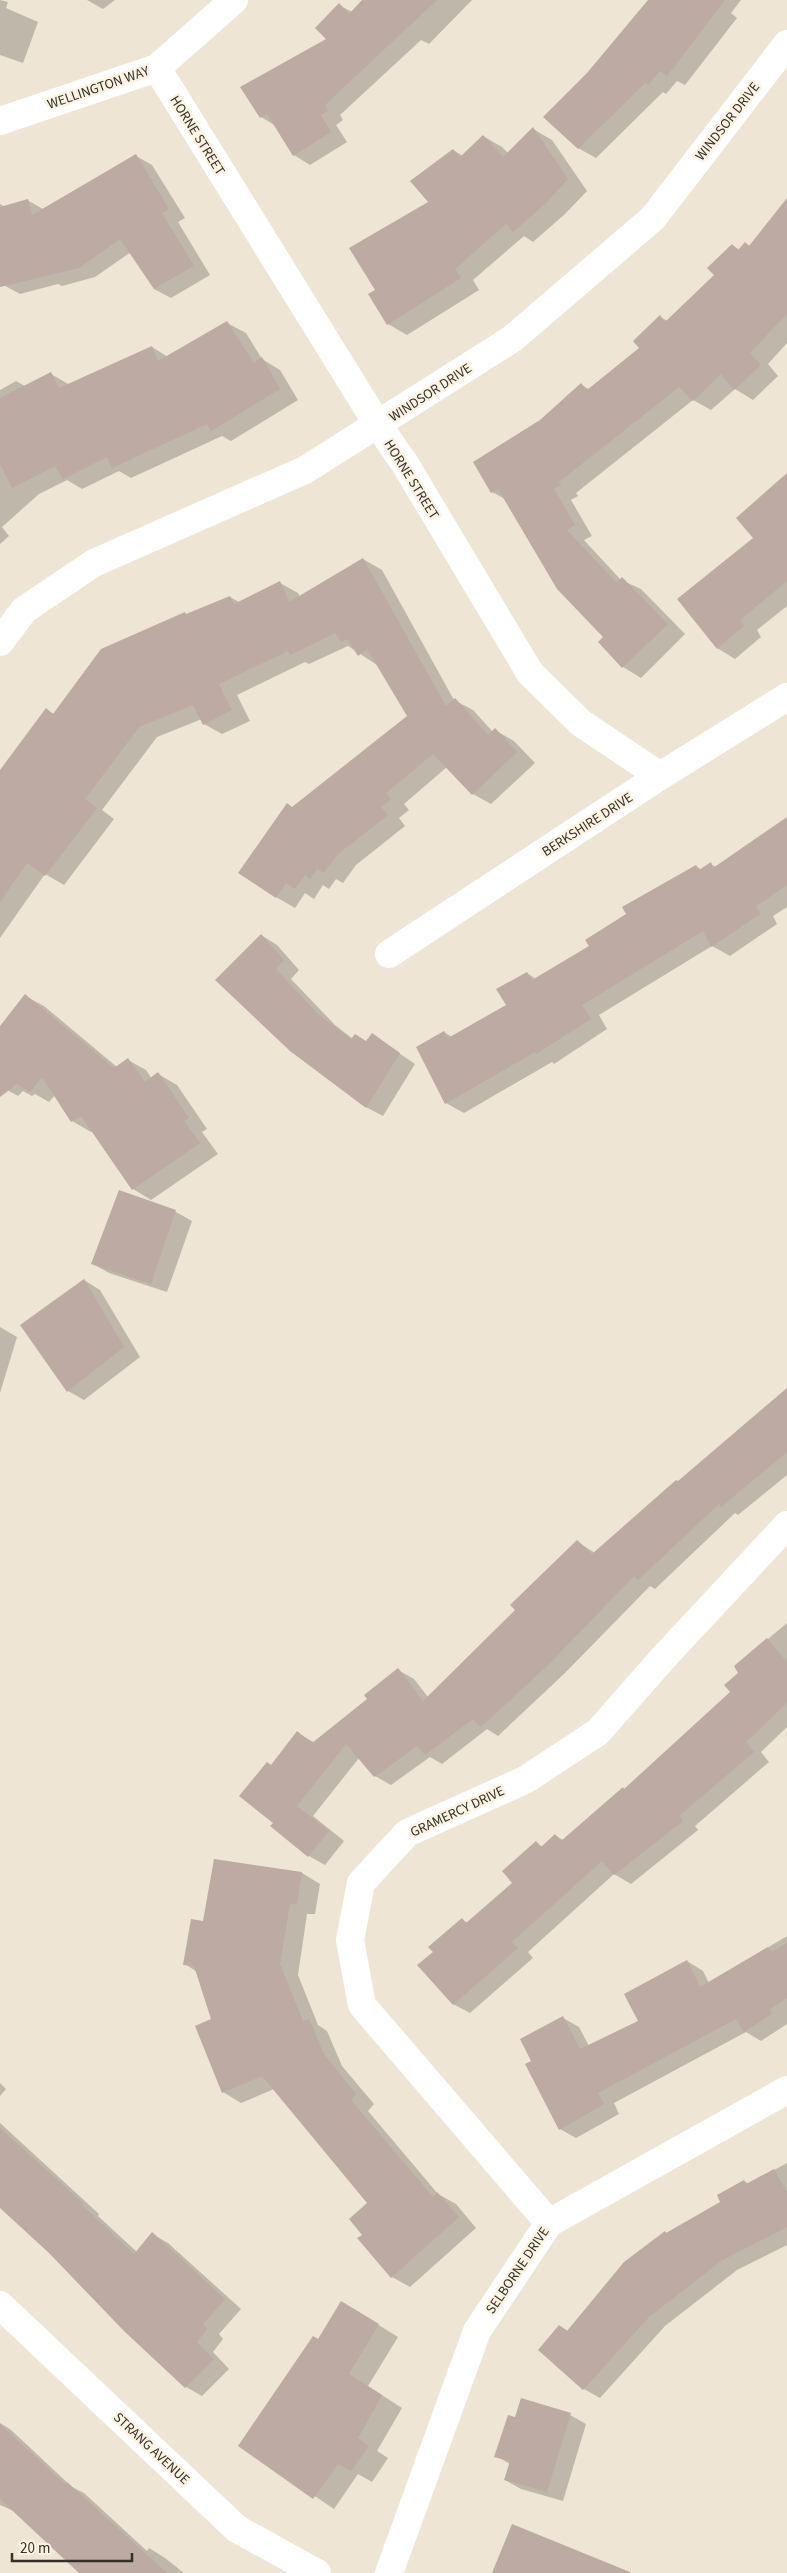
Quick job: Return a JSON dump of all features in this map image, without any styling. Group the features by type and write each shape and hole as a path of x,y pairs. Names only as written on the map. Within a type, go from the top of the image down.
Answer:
{"street":[{"name":"WELLINGTON WAY","path":"0,121 157,68 234,0"},
{"name":"WINDSOR DRIVE","path":"0,642 24,610 94,563 305,470 512,339 653,218 787,44"},
{"name":"HORNE STREET","path":"157,68 378,425 405,464 530,673 581,723 660,776"},
{"name":"BERKSHIRE DRIVE","path":"389,954 660,776 787,697"},
{"name":"GRAMERCY DRIVE","path":"549,2223 362,2005 350,1940 361,1883 407,1833 525,1780 598,1732 664,1657 787,1525"},
{"name":"SELBORNE DRIVE","path":"389,2573 476,2331 549,2223 787,2090"},
{"name":"STRANG AVENUE","path":"0,2305 237,2529 317,2573"}],"building":[{"path":"362,0 437,0 325,105 328,111 321,115 331,132 293,156 267,114 260,118 240,87 326,39 315,28 339,3 349,14"},
{"path":"648,0 725,0 667,76 660,71 648,85 645,83 578,149 543,117 587,73"},
{"path":"533,127 568,179 546,203 513,232 506,224 455,269 461,278 387,325 368,294 375,290 349,248 428,202 410,181 453,149 460,157 483,135 503,157"},
{"path":"136,154 169,209 162,213 194,266 154,289 120,239 79,268 0,287 0,207 28,199 32,215"},
{"path":"787,198 787,314 750,353 761,365 734,390 721,374 693,401 679,387 559,482 561,485 554,489 575,525 567,530 617,583 622,577 668,624 622,668 598,642 603,637 557,589 498,489 491,493 473,462 540,420 581,383 587,390 639,348 633,341 660,315 665,322 714,275 707,268 732,244 738,250 745,242 749,246"},
{"path":"227,321 254,363 262,357 280,389 211,431 207,424 112,468 107,457 63,479 55,466 12,488 0,464 0,398 51,372 59,388 152,346 158,361"},
{"path":"787,473 787,581 740,620 744,626 717,649 677,599 753,538 736,518"},
{"path":"363,558 446,706 455,698 488,735 495,728 517,752 472,795 433,754 386,793 391,799 381,807 388,815 338,854 324,873 317,869 310,879 305,875 295,889 286,883 276,898 238,873 287,803 292,807 407,716 367,649 358,656 347,639 341,642 335,633 290,655 288,651 219,684 232,710 203,725 193,705 139,727 85,799 97,808 45,876 27,863 0,902 0,770 46,708 53,714 101,649 185,612 186,614 230,596 234,604 280,581 289,602"},
{"path":"787,817 787,885 756,906 760,914 711,947 703,931 582,1005 591,1019 536,1054 535,1052 445,1104 416,1047 444,1031 448,1038 506,1005 496,989 527,972 532,980 589,946 585,940 626,914 622,907 696,865 699,870 711,862 713,868"},
{"path":"261,934 284,960 276,969 318,1014 351,1039 355,1034 366,1041 372,1033 400,1053 366,1108 290,1051 215,980"},
{"path":"25,994 114,1068 128,1058 145,1082 158,1072 189,1118 184,1121 200,1143 132,1190 81,1116 71,1122 42,1077 30,1092 17,1084 0,1097 0,1026"},
{"path":"119,1190 176,1210 151,1284 91,1264"},
{"path":"84,1279 124,1347 67,1392 20,1325"},
{"path":"787,1388 787,1452 721,1507 719,1504 638,1580 634,1576 549,1664 481,1727 473,1719 425,1755 417,1746 374,1777 346,1744 297,1806 329,1831 308,1857 270,1826 273,1823 239,1796 267,1762 271,1765 297,1731 312,1743 367,1699 364,1695 398,1668 423,1701 515,1610 510,1605 577,1540 592,1554 676,1480 678,1481"},
{"path":"767,1638 787,1662 787,1703 746,1742 754,1752 679,1816 683,1821 614,1875 602,1861 512,1942 518,1948 453,2005 417,1965 433,1952 428,1947 462,1918 466,1923 512,1883 502,1871 536,1841 541,1847 555,1834 561,1841 623,1787 624,1789 730,1692 724,1685 738,1673 734,1666"},
{"path":"214,1859 302,1872 297,1904 290,1904 280,1964 303,2021 309,2019 324,2054 356,2094 351,2100 433,2197 437,2192 459,2217 391,2278 357,2238 362,2235 349,2219 367,2203 262,2076 222,2093 195,2026 211,2019 194,1966 183,1965 191,1919 203,1921"},
{"path":"787,1943 787,1998 770,2009 772,2014 744,2032 736,2019 598,2093 604,2104 559,2130 525,2064 531,2061 520,2039 563,2016 580,2049 638,2021 624,1994 687,1960 700,1987 768,1947 772,1952"},
{"path":"0,2128 84,2204 83,2206 134,2254 152,2232 225,2299 203,2324 207,2329 197,2342 214,2359 185,2388 124,2331 49,2253 0,2208"},
{"path":"774,2169 787,2192 787,2227 721,2261 649,2317 583,2390 538,2350 559,2325 567,2331 624,2262 665,2231 666,2233 720,2202 717,2195 744,2180 746,2184"},
{"path":"341,2301 379,2324 349,2374 382,2395 358,2438 369,2446 351,2471 338,2464 313,2499 238,2446 313,2336 318,2339"},
{"path":"521,2398 571,2413 547,2492 504,2480 510,2461 494,2457 508,2415 515,2417"},
{"path":"0,2424 66,2485 67,2482 167,2573 79,2573 0,2499"},
{"path":"512,2524 630,2572 630,2573 492,2573"}]}
